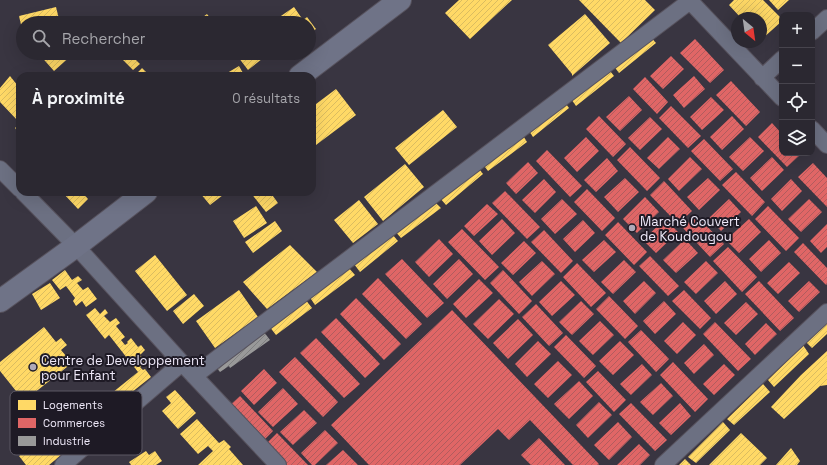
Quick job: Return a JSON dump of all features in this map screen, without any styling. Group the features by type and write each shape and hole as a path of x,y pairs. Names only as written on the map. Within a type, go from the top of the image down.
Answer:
{"street":[{"path":"305,72 400,0"},
{"path":"194,376 690,1 779,95"},
{"path":"815,29 827,18"},
{"path":"762,78 779,63"},
{"path":"815,132 827,145"},
{"path":"0,169 16,185"},
{"path":"27,196 76,246 182,363 278,465"},
{"path":"0,300 76,246 141,196"},
{"path":"663,465 827,312"},
{"path":"142,397 182,363"},
{"path":"63,465 75,455"}],"building: Logements":[{"path":"459,0 512,0 470,39 445,13"},
{"path":"579,0 645,0 655,10 621,43"},
{"path":"734,0 763,0 779,16 779,24 767,34 767,12 735,12 729,5"},
{"path":"769,0 789,0 778,10"},
{"path":"56,7 58,16 19,16"},
{"path":"294,7 300,16 281,16"},
{"path":"585,14 610,43 572,76 572,74 548,45"},
{"path":"649,35 656,43 619,73 613,65"},
{"path":"44,60 66,60 54,71"},
{"path":"123,60 136,60 140,64 133,70"},
{"path":"240,60 261,60 248,70"},
{"path":"239,66 242,72 229,72"},
{"path":"607,67 614,76 576,106 569,96"},
{"path":"142,68 146,72 138,72"},
{"path":"10,76 16,84 16,119 0,102 0,88"},
{"path":"336,89 356,115 316,145 316,104"},
{"path":"563,100 569,108 533,137 527,128"},
{"path":"443,110 457,127 409,165 395,148"},
{"path":"522,134 527,142 488,171 482,163"},
{"path":"405,164 424,187 383,221 364,197"},
{"path":"477,166 483,174 446,205 439,197"},
{"path":"66,196 85,196 88,199 78,209"},
{"path":"202,196 222,196 210,205"},
{"path":"253,196 273,196 278,203 266,212"},
{"path":"359,200 378,224 353,243 334,220"},
{"path":"434,201 441,208 401,238 394,230"},
{"path":"256,206 267,223 244,238 233,221"},
{"path":"275,221 282,231 253,253 245,242"},
{"path":"392,234 398,241 360,272 354,264"},
{"path":"290,245 317,272 267,309 243,282"},
{"path":"155,255 187,295 167,311 135,271"},
{"path":"348,267 355,275 315,305 309,296"},
{"path":"65,270 72,280 78,276 82,280 77,283 83,290 88,287 97,299 86,307 82,301 76,306 73,301 75,298 66,286 60,290 52,280"},
{"path":"50,283 60,298 41,310 32,294"},
{"path":"239,290 258,317 215,348 196,321"},
{"path":"194,294 204,306 183,324 173,311"},
{"path":"305,299 312,308 276,335 269,326"},
{"path":"95,308 100,314 105,309 108,313 104,316 110,322 116,318 120,323 116,326 125,337 121,340 125,345 131,338 138,347 141,345 145,350 140,355 146,362 140,367 143,370 145,369 151,377 133,391 114,391 138,372 109,335 105,339 86,315"},
{"path":"827,322 827,334 812,348 806,342"},
{"name":"Centre de Developpement pour Enfant","path":"44,327 56,342 61,338 67,345 61,350 72,363 37,391 16,391 0,371 0,362"},
{"path":"803,345 809,354 774,387 768,380"},
{"path":"827,351 827,385 820,386 784,419 771,407 801,375"},
{"path":"763,384 770,392 734,425 727,419"},
{"path":"175,390 196,413 178,429 162,411 171,403 166,397"},
{"path":"197,419 219,443 224,440 231,447 229,449 243,465 198,465 213,451 208,446 198,454 180,434"},
{"path":"723,422 730,430 696,463 688,457"},
{"path":"741,433 767,458 760,465 709,465"},
{"path":"791,448 800,461 797,465 776,465"},
{"path":"146,451 149,455 155,451 162,461 156,465 131,465 129,462"},
{"path":"61,455 49,465 26,465 19,456"},
{"path":"685,459 691,465 679,465"}],"building: Commerces":[{"path":"695,39 724,70 710,83 680,53"},
{"path":"671,56 684,69 663,89 650,76"},
{"path":"694,76 705,89 684,108 673,95"},
{"path":"645,77 668,102 657,114 633,89"},
{"path":"731,81 760,112 746,126 716,95"},
{"path":"629,96 642,110 620,131 606,117"},
{"path":"711,97 724,110 702,130 690,117"},
{"path":"671,106 701,136 688,148 659,118"},
{"path":"599,116 626,144 613,157 586,129"},
{"path":"732,116 744,129 722,150 710,137"},
{"path":"650,117 662,129 640,150 628,138"},
{"path":"772,123 779,131 779,156 799,156 787,167 758,137"},
{"path":"586,137 599,151 577,172 564,158"},
{"path":"668,137 680,149 659,169 647,158"},
{"path":"750,137 764,151 743,171 729,157"},
{"path":"704,139 733,169 720,181 691,151"},
{"path":"630,147 660,178 647,191 617,160"},
{"path":"547,150 582,186 570,197 536,161"},
{"path":"690,157 702,169 679,191 668,179"},
{"path":"772,157 784,170 762,191 750,178"},
{"path":"607,158 618,171 596,192 584,180"},
{"path":"528,162 538,173 516,194 506,183"},
{"path":"813,163 827,178 827,207 798,177"},
{"path":"736,172 765,202 752,216 722,185"},
{"path":"625,178 639,192 618,212 604,197"},
{"path":"708,178 720,190 699,210 687,197"},
{"path":"544,179 556,192 535,213 522,200"},
{"path":"791,179 802,191 782,211 771,199"},
{"path":"664,181 692,211 678,224 650,195"},
{"path":"587,189 615,218 602,231 574,202"},
{"path":"505,191 540,227 527,239 492,203"},
{"path":"645,197 659,212 637,233 623,219"},
{"path":"562,199 577,214 555,234 541,219"},
{"path":"729,199 741,212 721,231 709,218"},
{"path":"809,199 822,212 801,232 788,219"},
{"path":"487,204 498,214 474,236 464,226"},
{"path":"768,206 799,238 786,251 755,219"},
{"path":"696,215 724,244 710,257 683,228"},
{"path":"502,219 515,233 492,255 479,241"},
{"path":"665,219 678,232 656,253 643,240"},
{"path":"749,219 761,232 739,253 726,240"},
{"path":"583,220 595,233 575,252 563,239"},
{"path":"618,222 647,252 634,265 605,235"},
{"path":"827,224 827,247 821,253 810,241"},
{"path":"462,229 499,267 485,280 448,242"},
{"path":"544,230 573,261 561,273 531,242"},
{"path":"439,239 453,254 429,277 415,262"},
{"path":"685,239 698,253 676,273 663,260"},
{"path":"604,240 616,252 594,272 582,260"},
{"path":"769,240 781,253 761,272 749,259"},
{"path":"524,241 536,253 513,275 501,263"},
{"path":"803,243 827,268 826,285 794,252"},
{"path":"728,247 757,277 742,292 713,261"},
{"path":"650,256 679,286 668,296 639,266"},
{"path":"402,259 444,303 427,318 385,274"},
{"path":"459,259 473,274 447,299 433,284"},
{"path":"624,260 636,272 613,294 601,282"},
{"path":"542,261 555,274 532,296 519,282"},
{"path":"706,261 718,273 696,294 684,282"},
{"path":"789,262 800,273 778,294 767,283"},
{"path":"577,263 606,293 591,307 563,277"},
{"path":"503,270 532,301 519,314 490,283"},
{"path":"378,278 422,324 406,339 362,294"},
{"path":"479,279 493,293 466,318 453,304"},
{"path":"561,281 575,295 552,316 539,302"},
{"path":"644,281 656,293 635,314 623,301"},
{"path":"725,281 737,294 716,314 704,301"},
{"path":"759,281 794,318 780,331 745,294"},
{"path":"809,281 820,292 799,312 788,301"},
{"path":"684,290 711,318 700,329 672,301"},
{"path":"609,296 638,326 625,339 596,309"},
{"path":"356,298 401,344 384,360 340,314"},
{"path":"499,299 514,314 488,339 473,324"},
{"path":"581,301 594,314 572,335 559,322"},
{"path":"664,301 676,314 655,334 643,321"},
{"path":"746,302 758,314 736,335 724,323"},
{"path":"536,304 563,333 549,346 522,317"},
{"path":"452,310 599,464 598,465 573,465 530,420 509,440 498,429 460,465 369,465 331,425"},
{"path":"336,318 380,364 365,378 321,332"},
{"path":"518,319 533,335 508,359 493,343"},
{"path":"600,321 614,335 593,355 579,341"},
{"path":"683,322 696,335 677,354 664,341"},
{"path":"715,322 751,359 738,371 703,334"},
{"path":"766,323 777,334 755,355 745,344"},
{"path":"641,330 669,359 656,372 628,342"},
{"path":"566,335 596,366 584,378 554,347"},
{"path":"316,338 360,384 344,398 300,353"},
{"path":"538,341 551,354 527,377 515,364"},
{"path":"620,341 634,355 613,375 599,361"},
{"path":"704,344 714,355 694,374 684,363"},
{"path":"295,357 338,402 323,417 279,372"},
{"path":"558,361 572,375 548,398 534,384"},
{"path":"673,362 708,399 695,412 660,375"},
{"path":"642,364 652,375 631,395 620,384"},
{"path":"724,364 735,375 714,395 703,384"},
{"path":"264,369 277,383 254,405 241,391"},
{"path":"598,371 626,400 614,412 586,382"},
{"path":"579,381 593,396 569,419 554,404"},
{"path":"661,383 673,396 653,415 640,402"},
{"path":"283,388 298,404 273,427 258,412"},
{"path":"240,396 273,431 263,441 229,406"},
{"path":"599,402 612,415 588,438 576,425"},
{"path":"631,403 667,440 655,451 619,414"},
{"path":"680,403 691,416 671,435 659,423"},
{"path":"304,410 317,423 293,445 280,432"},
{"path":"618,422 632,437 609,460 594,445"},
{"path":"325,430 338,443 315,465 312,465 301,453"},
{"path":"277,433 308,465 284,465 265,445"},
{"path":"539,438 565,465 531,465 521,455"},
{"path":"639,444 650,455 640,465 617,465"},
{"path":"343,450 358,465 326,465"}],"building: Industrie":[{"path":"264,332 270,340 230,368 229,366 220,372 216,367"}],"place":[{"name":"Marché Couvert de Koudougou","path":"632,228"},
{"name":"Centre de Developpement pour Enfant","path":"33,367"}]}
